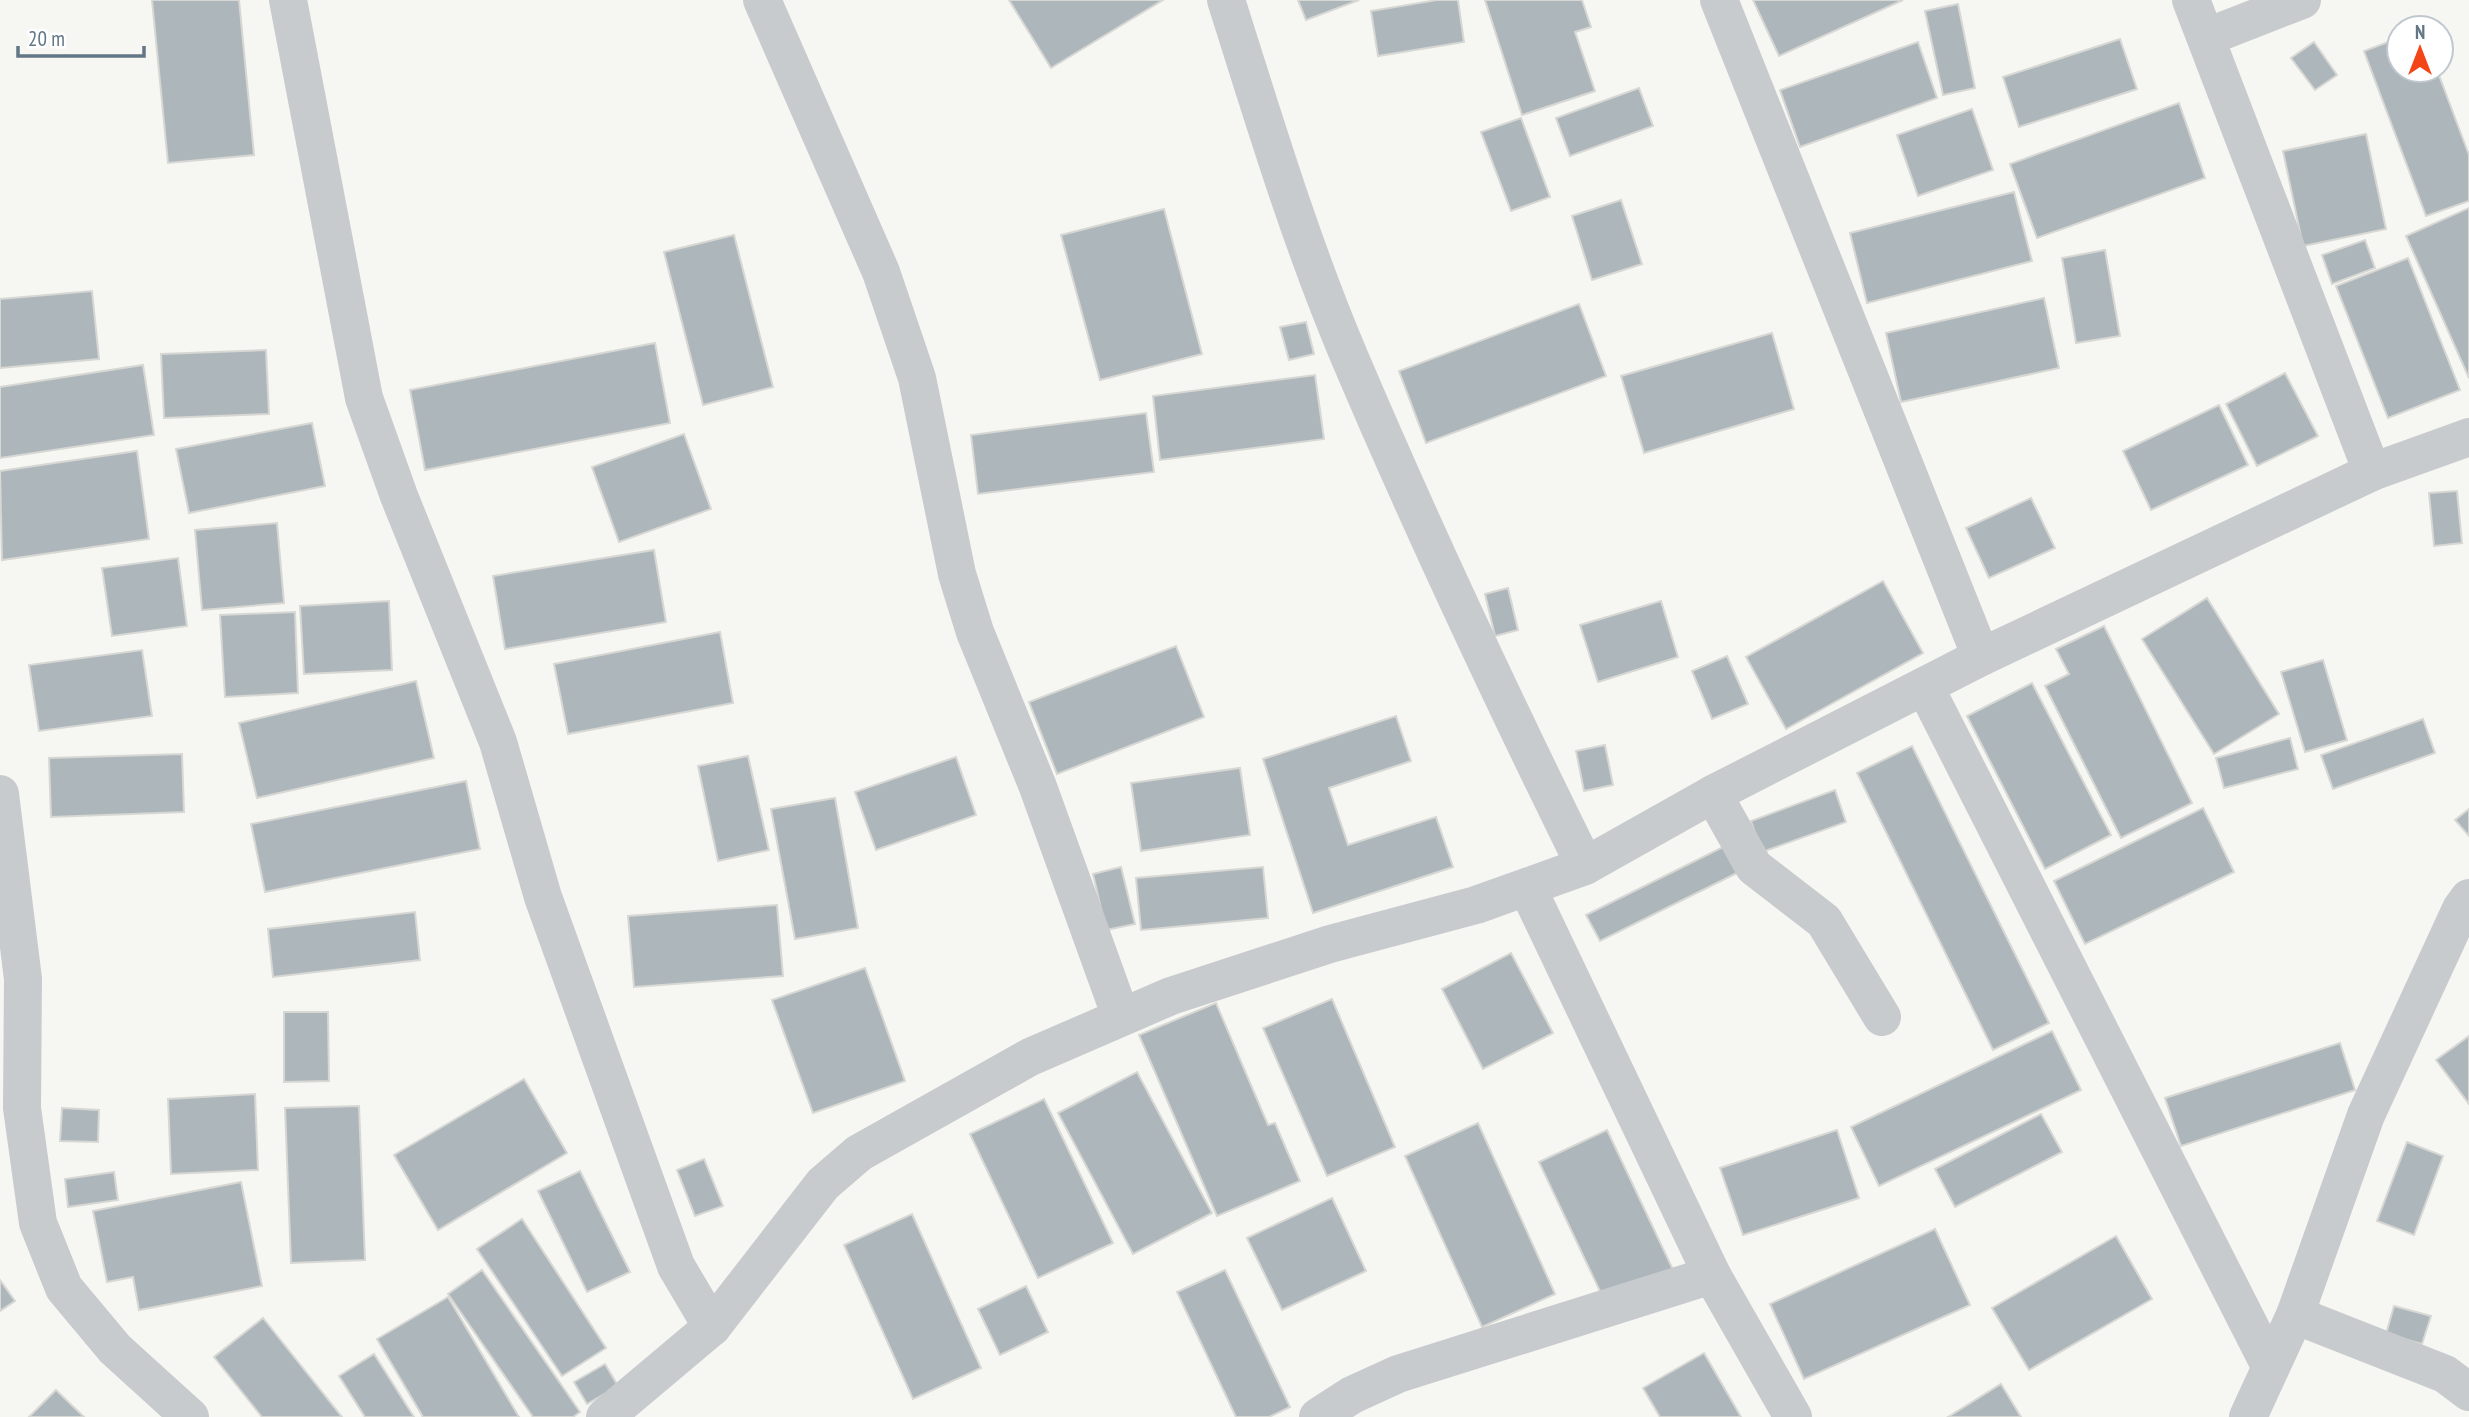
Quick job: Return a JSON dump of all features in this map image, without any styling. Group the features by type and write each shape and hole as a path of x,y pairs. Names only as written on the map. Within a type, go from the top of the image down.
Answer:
{"street":[{"path":"288,0 363,398 399,496 498,742 542,897 676,1266 712,1327"},
{"path":"762,0 881,272 917,378 957,574 975,632 1038,787 1121,1017"},
{"path":"1226,0 1279,169 1348,354 1484,660 1585,866"},
{"path":"1719,0 1981,657"},
{"path":"2192,0 2372,472"},
{"path":"2207,37 2302,0"},
{"path":"605,1417 712,1327 823,1184 859,1153 1030,1057 1171,996 1330,944 1476,905 1585,866 1713,794 1981,657 2372,472 2469,437"},
{"path":"1925,687 2269,1364"},
{"path":"0,794 22,1108 38,1223 64,1288 115,1349 190,1417"},
{"path":"1713,794 1754,866 1824,920 1882,1017"},
{"path":"1527,887 1712,1275 1793,1417"},
{"path":"2248,1417 2269,1364 2295,1315 2366,1115 2461,909 2469,898"},
{"path":"1318,1417 1352,1395 1398,1374 1712,1275"},
{"path":"2295,1315 2445,1374 2469,1392"}],"building":[{"path":"152,0 239,0 254,155 168,163"},
{"path":"1009,0 1163,0 1051,68"},
{"path":"1298,0 1359,0 1306,20"},
{"path":"1437,0 1458,0 1464,42 1378,56 1371,11"},
{"path":"1485,0 1582,0 1591,27 1575,32 1595,91 1522,115"},
{"path":"1753,0 1903,0 1779,56"},
{"path":"1958,4 1975,88 1943,95 1925,11"},
{"path":"2120,39 2137,89 2019,127 2003,77"},
{"path":"1918,42 1937,98 1800,147 1780,90"},
{"path":"2314,42 2337,75 2315,90 2291,58"},
{"path":"2385,43 2385,84 2442,84 2469,155 2469,201 2426,216 2364,51"},
{"path":"1639,88 1653,126 1570,156 1556,118"},
{"path":"2179,103 2205,178 2037,238 2010,164"},
{"path":"1972,109 1993,170 1918,196 1897,135"},
{"path":"1521,118 1550,197 1511,211 1481,132"},
{"path":"2366,134 2386,229 2303,246 2283,151"},
{"path":"2014,192 2032,261 1867,303 1850,233"},
{"path":"1621,200 1642,264 1592,280 1572,216"},
{"path":"2469,208 2469,378 2406,236"},
{"path":"1164,209 1202,354 1100,380 1061,235"},
{"path":"734,235 773,387 703,405 664,252"},
{"path":"2365,240 2375,268 2332,284 2322,255"},
{"path":"2105,250 2120,336 2076,343 2062,258"},
{"path":"2408,258 2460,390 2388,418 2336,286"},
{"path":"92,291 99,359 0,368 0,299"},
{"path":"2044,298 2059,368 1901,402 1886,333"},
{"path":"1579,304 1606,376 1426,443 1399,371"},
{"path":"1306,322 1314,354 1289,360 1280,327"},
{"path":"1772,333 1794,409 1644,453 1621,376"},
{"path":"655,343 670,423 425,470 410,390"},
{"path":"266,350 269,414 164,418 161,354"},
{"path":"143,365 154,435 0,458 0,387"},
{"path":"2285,373 2318,436 2257,466 2226,404"},
{"path":"1315,375 1324,439 1160,460 1153,396"},
{"path":"2219,405 2248,465 2151,510 2123,451"},
{"path":"1146,413 1154,472 978,494 971,435"},
{"path":"312,423 325,486 189,513 176,449"},
{"path":"684,434 711,509 619,542 592,467"},
{"path":"137,451 149,539 2,560 0,471"},
{"path":"2457,491 2462,543 2434,546 2429,493"},
{"path":"2031,498 2055,548 1989,578 1966,528"},
{"path":"277,523 284,603 202,610 195,530"},
{"path":"654,550 666,622 505,649 493,576"},
{"path":"178,558 187,626 112,636 102,568"},
{"path":"1883,581 1923,653 1786,729 1746,657"},
{"path":"1508,588 1518,630 1495,636 1485,594"},
{"path":"2207,598 2279,714 2214,754 2142,639"},
{"path":"389,601 392,670 304,674 300,606"},
{"path":"1661,601 1678,657 1598,682 1580,625"},
{"path":"295,612 298,693 225,697 220,615"},
{"path":"2104,626 2192,803 2121,838 2045,686 2069,674 2056,649"},
{"path":"720,632 733,703 568,734 554,664"},
{"path":"1176,646 1204,717 1057,774 1029,702"},
{"path":"142,650 152,716 39,731 29,665"},
{"path":"1727,656 1748,704 1712,719 1692,671"},
{"path":"2323,660 2347,740 2305,752 2281,672"},
{"path":"416,681 434,758 257,798 239,723"},
{"path":"2032,683 2111,835 2045,869 1967,716"},
{"path":"1396,716 1411,761 1329,788 1348,845 1436,817 1453,867 1313,913 1263,759"},
{"path":"2423,719 2435,753 2333,789 2321,755"},
{"path":"2290,738 2298,769 2224,788 2216,758"},
{"path":"1605,745 1613,785 1584,791 1576,751"},
{"path":"1912,746 2049,1023 1993,1050 1857,773"},
{"path":"182,754 184,812 51,817 49,758"},
{"path":"748,756 769,850 718,861 698,766"},
{"path":"956,757 976,815 876,850 855,792"},
{"path":"1240,768 1250,835 1141,851 1131,783"},
{"path":"466,781 480,849 265,892 251,824"},
{"path":"1835,790 1846,822 1762,852 1751,821"},
{"path":"835,798 858,928 795,939 771,809"},
{"path":"2203,808 2234,872 2085,944 2054,881"},
{"path":"2469,809 2469,836 2455,820"},
{"path":"1723,847 1737,873 1600,941 1586,915"},
{"path":"1121,867 1135,924 1106,930 1093,874"},
{"path":"1263,867 1268,918 1141,930 1136,878"},
{"path":"777,905 783,976 634,987 628,916"},
{"path":"415,912 420,960 273,977 268,929"},
{"path":"1511,953 1553,1033 1483,1069 1442,989"},
{"path":"865,968 905,1081 813,1113 772,1000"},
{"path":"1332,999 1395,1147 1327,1176 1263,1028"},
{"path":"1216,1003 1268,1125 1275,1123 1300,1181 1217,1216 1139,1035"},
{"path":"284,1012 328,1012 329,1081 284,1082"},
{"path":"2052,1031 2081,1090 1879,1186 1851,1127"},
{"path":"2469,1036 2469,1104 2436,1060"},
{"path":"2340,1043 2355,1090 2181,1146 2165,1098"},
{"path":"1137,1072 1212,1213 1133,1254 1058,1113"},
{"path":"524,1079 567,1153 438,1230 394,1155"},
{"path":"255,1094 258,1170 171,1174 168,1099"},
{"path":"1044,1099 1113,1243 1038,1278 970,1134"},
{"path":"359,1106 365,1260 291,1263 285,1108"},
{"path":"62,1108 99,1110 98,1142 60,1141"},
{"path":"2041,1114 2062,1152 1955,1207 1935,1169"},
{"path":"1478,1123 1555,1294 1482,1327 1405,1156"},
{"path":"1607,1130 1675,1274 1607,1306 1539,1162"},
{"path":"1837,1130 1859,1198 1743,1235 1720,1168"},
{"path":"2407,1142 2443,1156 2414,1235 2377,1221"},
{"path":"704,1159 723,1206 695,1216 677,1170"},
{"path":"580,1171 630,1272 587,1292 538,1191"},
{"path":"114,1172 118,1200 68,1207 65,1179"},
{"path":"241,1182 262,1286 139,1310 133,1277 107,1282 93,1211"},
{"path":"1332,1198 1366,1271 1282,1310 1247,1238"},
{"path":"912,1214 981,1368 913,1399 844,1245"},
{"path":"522,1219 606,1348 562,1376 477,1249"},
{"path":"1935,1229 1970,1305 1804,1379 1770,1304"},
{"path":"2116,1236 2152,1299 2029,1370 1992,1308"},
{"path":"482,1270 580,1412 573,1417 533,1417 448,1294"},
{"path":"1225,1270 1290,1407 1269,1417 1236,1417 1177,1292"},
{"path":"0,1280 15,1301 0,1311"},
{"path":"1026,1286 1048,1332 1000,1355 978,1309"},
{"path":"448,1297 519,1417 423,1417 377,1339"},
{"path":"2394,1306 2431,1316 2422,1344 2386,1334"},
{"path":"263,1318 342,1417 262,1417 214,1357"},
{"path":"1704,1353 1741,1417 1660,1417 1643,1388"},
{"path":"374,1354 414,1417 365,1417 339,1376"},
{"path":"605,1364 618,1386 587,1404 574,1382"},
{"path":"2001,1384 2021,1417 1948,1417"},
{"path":"56,1390 84,1417 29,1417"}]}
